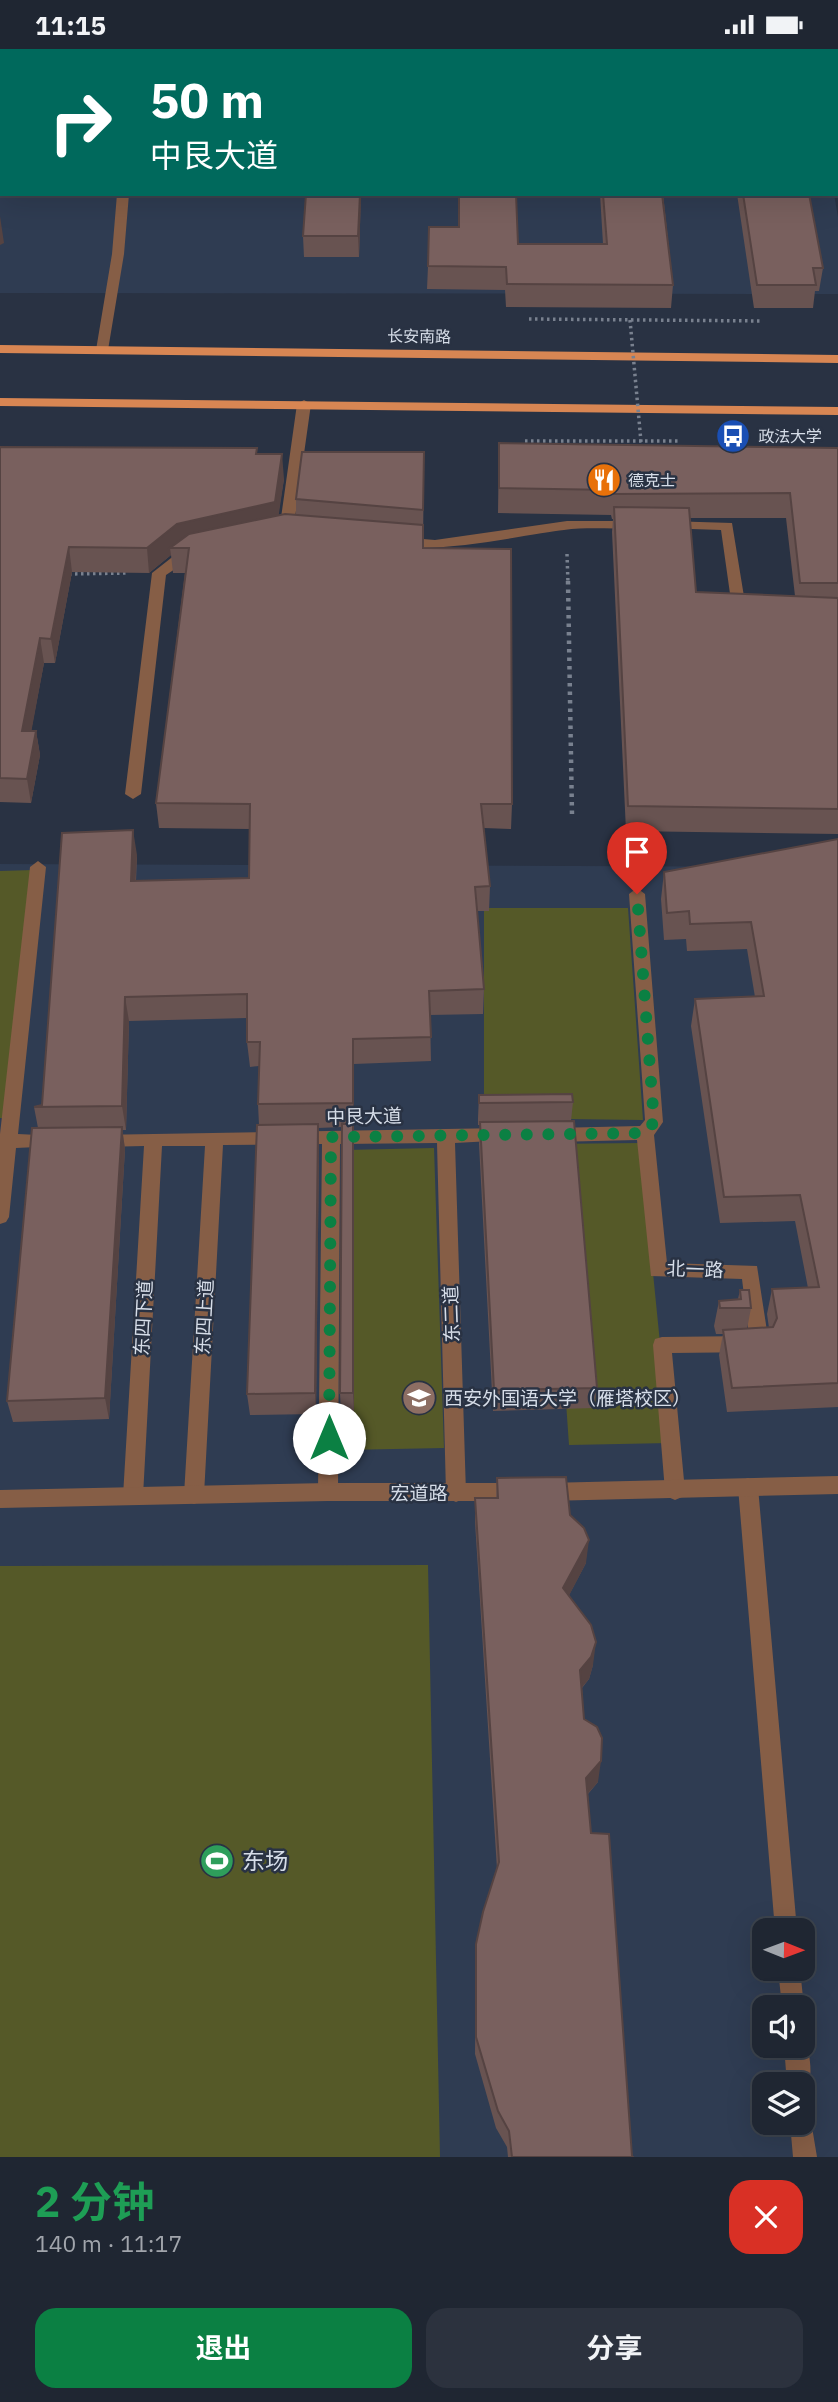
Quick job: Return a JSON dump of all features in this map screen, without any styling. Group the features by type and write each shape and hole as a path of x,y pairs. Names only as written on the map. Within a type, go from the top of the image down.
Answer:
{"main road":[{"name":"长安南路","path":"0,349 838,359"},
{"path":"0,402 838,411"}],"street":[{"path":"102,350 118,254 123,196"},
{"path":"286,533 304,404"},
{"path":"381,540 435,544 567,525 727,526 739,615 752,615"},
{"path":"133,794 159,573 184,554 210,548"},
{"path":"0,1217 5,1141 38,867"},
{"name":"北一路","path":"637,894 654,1122 645,1133 658,1271 750,1271 760,1344 662,1345 675,1490"},
{"name":"中艮大道","path":"5,1141 645,1133"},
{"name":"东二道","path":"446,1136 456,1493"},
{"path":"328,1492 331,1137"},
{"name":"东四上道","path":"194,1495 214,1139"},
{"name":"东四下道","path":"134,1496 153,1140"},
{"name":"宏道路","path":"0,1499 328,1492 675,1490 838,1485"},
{"path":"748,1487 785,1918"},
{"path":"804,2135 806,2157"}],"path":[{"path":"529,319 763,321"},
{"path":"630,320 641,442"},
{"path":"525,442 682,442"},
{"path":"567,525 572,815"},
{"path":"66,574 159,573"}],"shaded area":[{"path":"0,196 834,196 838,217 838,294 0,293"},
{"name":"西安外国语大学（雁塔校区）","path":"0,864 838,867 838,2157 0,2157"}],"green space":[{"path":"33,870 4,1118 0,1118 0,871"},
{"path":"484,908 628,908 643,1120 484,1118"},
{"path":"640,1143 670,1443 569,1445 548,1144"},
{"path":"434,1148 444,1448 344,1450 345,1150"},
{"name":"东场","path":"428,1565 440,2157 0,2157 0,1566"}],"building":[{"path":"306,196 360,196 358,236 303,236"},
{"path":"459,196 516,196 518,244 607,244 603,196 662,196 673,285 507,284 506,267 428,266 429,227 459,227"},
{"path":"743,196 809,196 823,268 813,268 816,285 757,285"},
{"path":"499,443 838,448 838,583 800,583 790,493 613,494 613,490 499,488"},
{"path":"0,447 257,448 256,454 282,454 275,502 177,524 147,548 69,547 51,639 40,638 22,731 36,731 27,779 0,778"},
{"path":"302,452 424,452 423,510 296,499"},
{"path":"614,507 689,508 696,592 838,598 838,809 628,806"},
{"path":"285,514 423,525 423,548 511,549 512,804 481,804 490,886 475,887 484,989 429,991 431,1037 353,1039 353,1103 258,1104 260,1042 247,1042 247,994 125,997 122,1106 34,1107 42,1105 62,833 133,830 131,881 249,878 250,804 156,803 189,548 170,548 189,534"},
{"path":"838,839 838,1383 732,1388 723,1330 773,1327 777,1318 772,1289 819,1287 800,1195 724,1197 695,999 764,996 751,922 690,924 689,911 667,913 664,872"},
{"path":"572,1094 573,1102 479,1103 479,1095"},
{"path":"574,1121 597,1388 494,1390 480,1122"},
{"path":"318,1124 315,1393 247,1394 257,1125"},
{"path":"342,1124 353,1124 353,1393 340,1393"},
{"path":"122,1127 105,1398 7,1401 32,1128"},
{"path":"740,1290 749,1290 751,1308 720,1308 719,1301 741,1299"},
{"path":"566,1477 570,1515 584,1528 589,1540 563,1588 591,1625 596,1642 591,1657 580,1670 584,1719 597,1727 602,1738 601,1761 586,1778 591,1833 609,1834 633,2157 512,2157 509,2131 498,2111 476,2037 476,1944 499,1862 475,1498 498,1498 497,1478"}],"place":[{"name":"政法大学","path":"733,436"},
{"name":"德克士","path":"604,480"},
{"name":"西安外国语大学（雁塔校区）","path":"419,1398"},
{"name":"东场","path":"217,1861"}],"route":[{"path":"329,1438 331,1137 645,1133 654,1122 637,894"}]}
